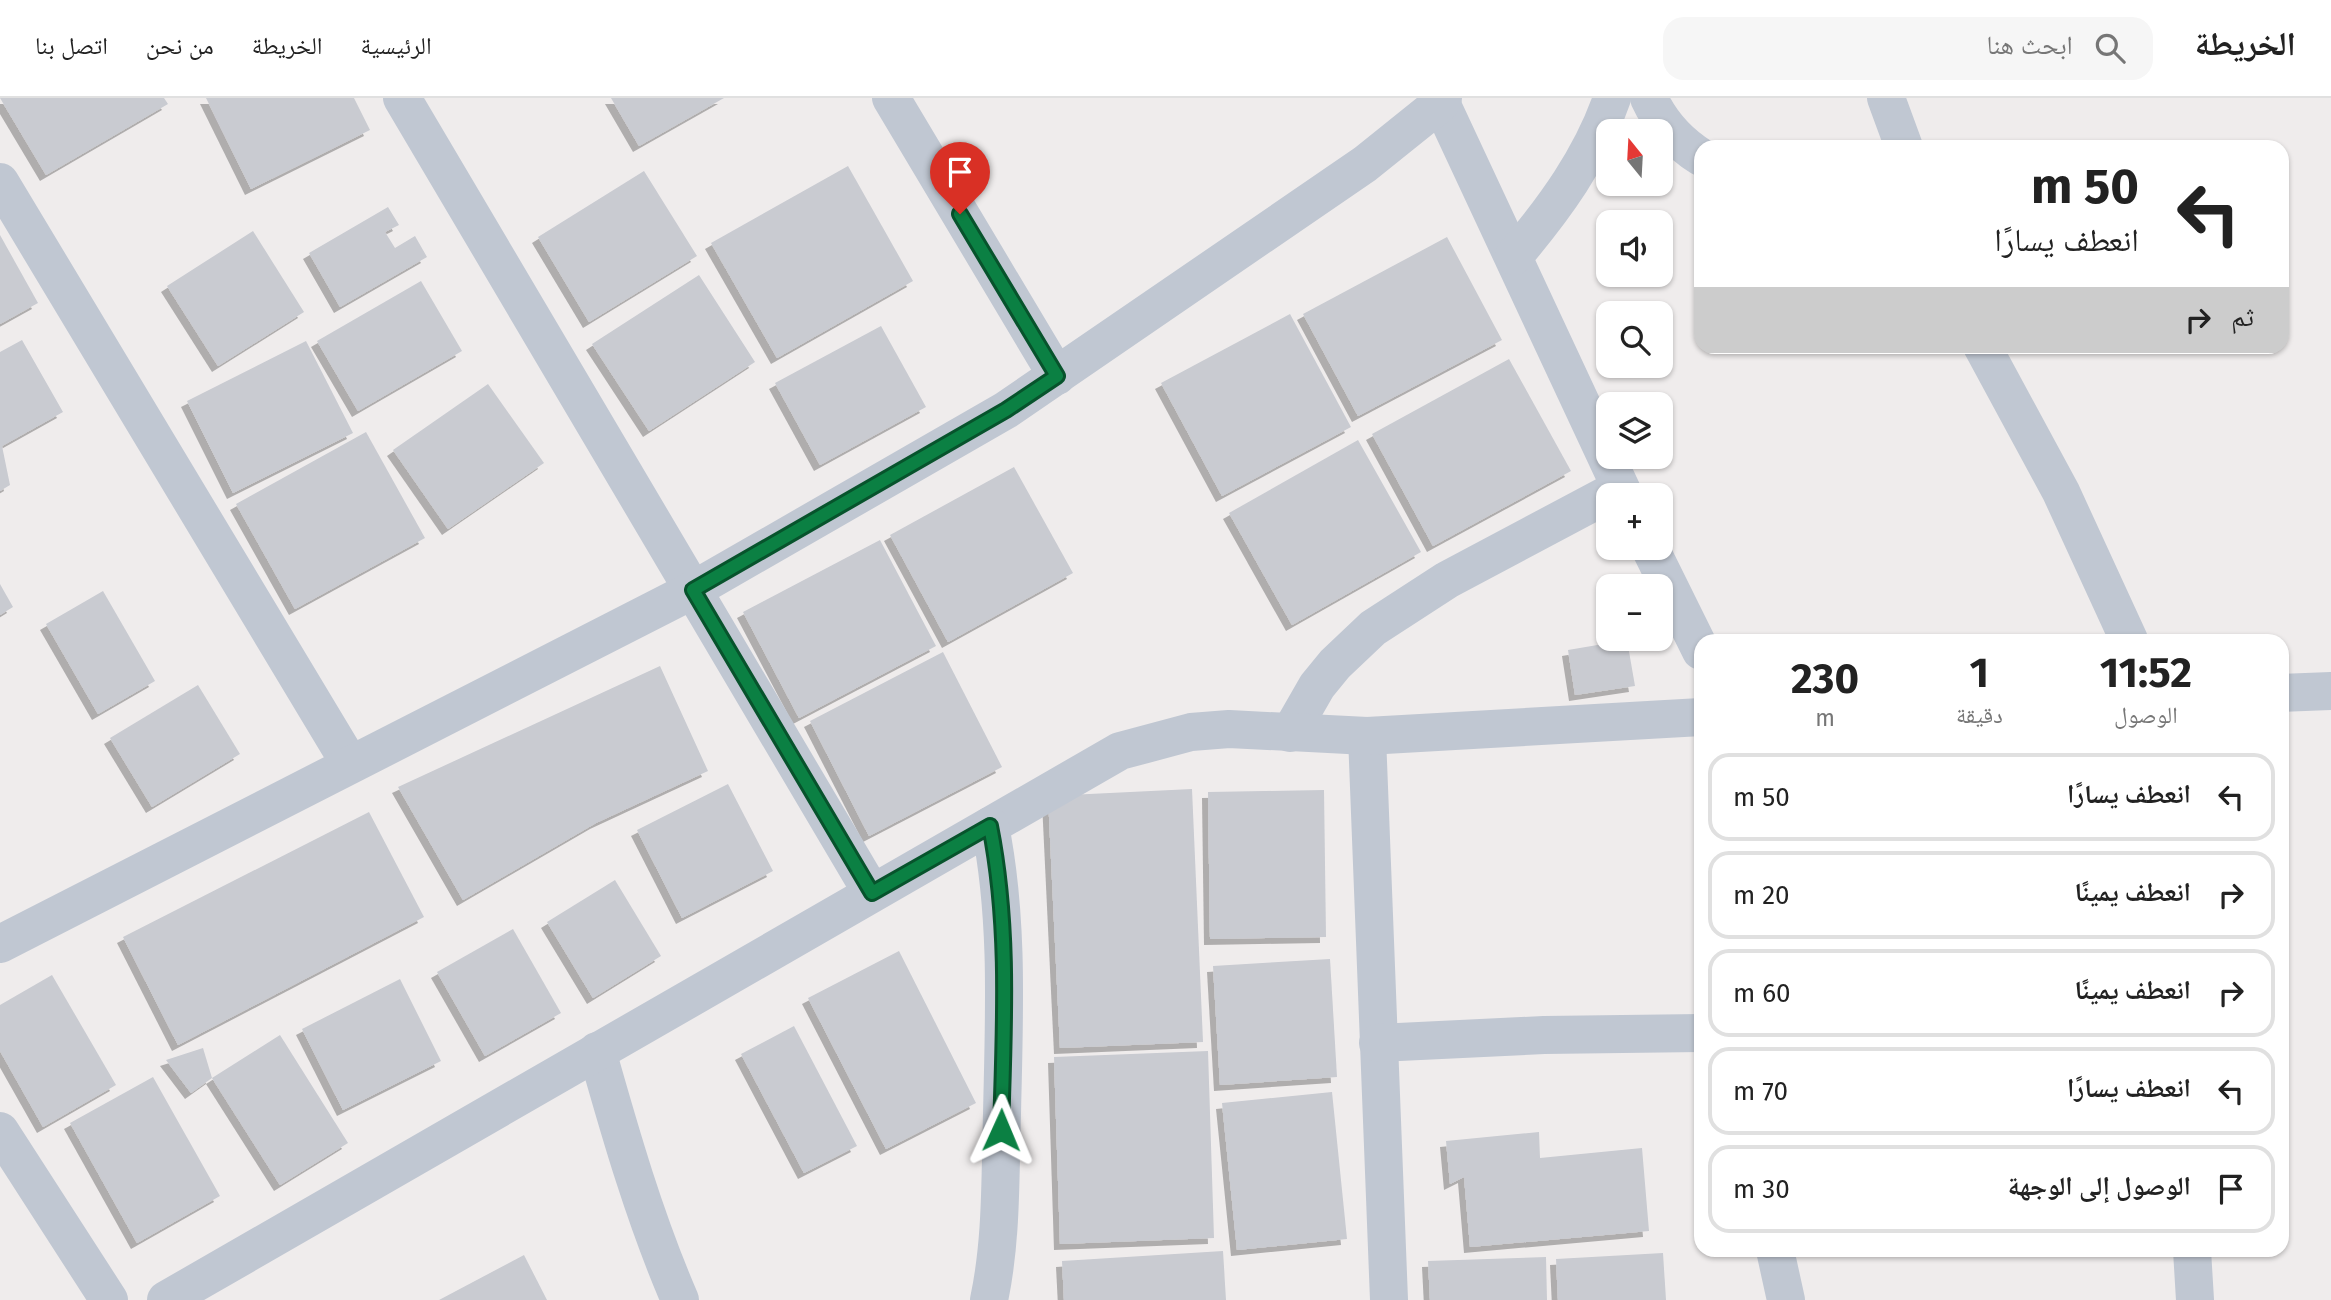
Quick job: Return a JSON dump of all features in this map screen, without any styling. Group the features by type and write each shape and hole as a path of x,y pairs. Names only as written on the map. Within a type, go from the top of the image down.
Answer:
{"street":[{"path":"402,98 872,893"},
{"path":"891,98 1057,376"},
{"path":"1514,256 1542,222 1581,163 1594,142 1612,98"},
{"path":"1649,98 1669,130 1694,151"},
{"path":"1886,98 1901,140"},
{"path":"0,944 693,590 1006,410 1364,164 1442,101 1618,483"},
{"path":"0,182 350,764"},
{"path":"1986,354 2061,492 2126,634"},
{"path":"1290,733 1317,685 1373,628 1436,587 1596,504"},
{"path":"1656,560 1694,637"},
{"path":"2289,693 2331,691"},
{"path":"171,1299 990,826 1085,768 1120,751 1156,739 1191,732 1230,730 1367,736 1694,717"},
{"path":"1367,736 1389,1300"},
{"path":"989,1300 999,1233 1003,1027 1002,920 998,867 990,826"},
{"path":"1378,1043 1544,1035 1694,1033"},
{"path":"597,1051 628,1161 656,1246 680,1300"},
{"path":"0,1131 109,1300"},
{"path":"1777,1257 1786,1300"},
{"path":"2192,1257 2195,1300"}],"building":[{"path":"0,98 164,98 168,104 46,175"},
{"path":"206,98 354,98 370,130 251,189"},
{"path":"611,98 724,98 639,146"},
{"path":"848,166 913,281 777,358 711,243"},
{"path":"644,171 697,256 589,322 538,237"},
{"path":"388,207 399,225 385,232 395,248 415,236 427,257 340,307 309,253"},
{"path":"253,231 304,312 218,366 167,286"},
{"path":"0,235 38,303 0,324"},
{"path":"1447,237 1502,340 1358,416 1303,314"},
{"path":"699,275 755,362 649,431 592,344"},
{"path":"421,281 462,351 358,411 317,341"},
{"path":"1290,314 1351,427 1222,496 1161,383"},
{"path":"881,326 926,407 820,465 775,383"},
{"path":"22,340 63,412 2,446 10,485 0,491 0,352"},
{"path":"306,341 353,433 233,493 187,401"},
{"path":"1509,359 1571,471 1433,546 1372,434"},
{"path":"488,384 544,463 448,529 393,450"},
{"path":"366,432 425,538 295,609 236,504"},
{"path":"1358,440 1421,552 1292,625 1229,513"},
{"path":"1014,467 1073,573 948,642 890,535"},
{"path":"880,540 936,646 799,718 743,612"},
{"path":"0,584 13,607 0,615"},
{"path":"103,591 155,681 98,714 46,624"},
{"path":"1596,645 1596,651 1629,651 1635,686 1575,695 1568,650"},
{"path":"943,652 1002,767 869,836 810,721"},
{"path":"660,666 708,771 596,823 463,900 398,787"},
{"path":"198,685 240,754 152,807 110,738"},
{"path":"728,784 773,871 682,918 637,830"},
{"path":"1192,789 1203,1042 1060,1048 1048,796"},
{"path":"1324,790 1326,937 1210,939 1208,792"},
{"path":"369,812 424,917 178,1045 123,937"},
{"path":"615,880 661,956 593,998 547,922"},
{"path":"513,929 561,1013 485,1056 437,972"},
{"path":"899,951 976,1103 886,1149 808,998"},
{"path":"1330,959 1337,1077 1220,1085 1213,966"},
{"path":"52,975 116,1085 43,1127 0,1051 0,1005"},
{"path":"400,979 441,1061 343,1110 302,1029"},
{"path":"794,1026 857,1146 804,1173 741,1054"},
{"path":"280,1035 348,1143 280,1185 212,1078"},
{"path":"203,1048 212,1078 191,1093 166,1060"},
{"path":"1208,1051 1214,1238 1060,1244 1054,1057"},
{"path":"153,1077 220,1196 137,1243 70,1123"},
{"path":"1332,1092 1347,1239 1237,1250 1222,1103"},
{"path":"1539,1132 1540,1158 1642,1148 1649,1231 1470,1247 1464,1177 1450,1184 1446,1141"},
{"path":"1223,1251 1226,1300 1064,1300 1062,1261"},
{"path":"1663,1253 1666,1300 1558,1300 1556,1259"},
{"path":"524,1255 547,1300 439,1300"},
{"path":"1546,1257 1547,1300 1430,1300 1428,1261"}],"route":[{"path":"960,214 1057,376 1006,410 693,590 872,893 990,826 998,867 1002,920 1001,1130"}]}
